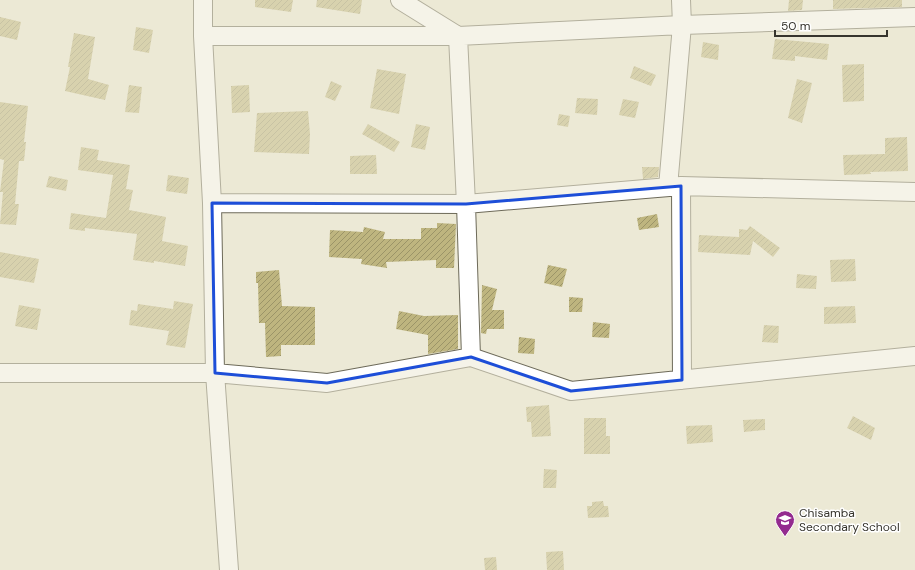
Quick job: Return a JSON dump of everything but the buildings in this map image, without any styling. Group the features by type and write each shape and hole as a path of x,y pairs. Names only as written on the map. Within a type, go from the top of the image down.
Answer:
{"street":[{"path":"203,0 203,36 212,203 215,373 229,570"},
{"path":"400,0 458,36"},
{"path":"681,0 682,25 674,186 682,380"},
{"path":"203,36 458,36 682,25 915,17"},
{"path":"458,36 471,357"},
{"path":"212,203 466,204 674,186 915,192"},
{"path":"0,373 215,373 327,383 471,357 571,391 915,356"}],"highlighted area":[{"path":"681,186 682,380 571,391 471,357 327,383 215,373 212,203 466,204"}],"place":[{"name":"Chisamba Secondary School","path":"785,537"}]}
